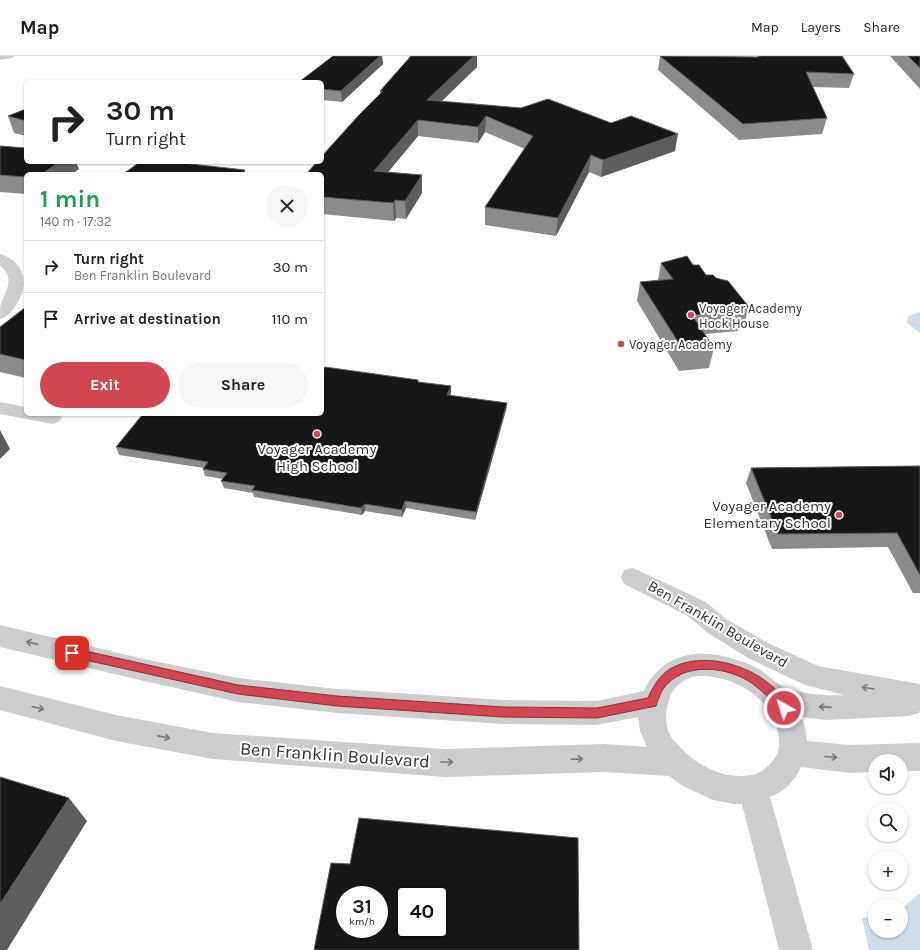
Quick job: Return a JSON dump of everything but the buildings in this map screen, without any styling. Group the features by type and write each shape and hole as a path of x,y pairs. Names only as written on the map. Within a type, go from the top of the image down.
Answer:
{"street":[{"path":"0,57 9,56"},
{"path":"0,259 12,268 18,279 17,292 9,305 0,314"},
{"path":"0,408 24,413"},
{"path":"41,416 52,418"},
{"name":"Ben Franklin Boulevard","path":"633,576 697,610 717,626 756,650 814,677 920,696"},
{"path":"0,636 144,670 238,690 337,701 503,712 597,713 652,702"},
{"path":"713,665 735,670 756,680 774,695 784,708 791,723 794,738 793,753 785,770 771,782 753,789 733,790 712,786 692,777 675,763 663,749 655,734 651,717 652,702 660,685 674,672 692,666 713,665"},
{"path":"774,695 799,704 826,708 920,704"},
{"name":"Ben Franklin Boulevard","path":"0,698 116,728 213,746 445,763 604,758 675,763"},
{"path":"793,753 850,758 920,757"},
{"path":"753,789 796,950"}],"shaded area":[{"path":"920,312 920,333 907,323 908,316"},
{"path":"920,893 920,950 869,950 862,918 868,917 868,938 908,938 908,903"}],"place":[{"name":"Voyager Academy Hock House","path":"691,315"},
{"name":"Voyager Academy","path":"621,344"},
{"name":"Voyager Academy High School","path":"317,434"},
{"name":"Voyager Academy Elementary School","path":"839,515"}],"route":[{"path":"72,653 238,690 337,701 503,712 597,713 652,702 660,685 674,672 692,666 713,665 735,670 756,680 774,695 784,708"}]}
